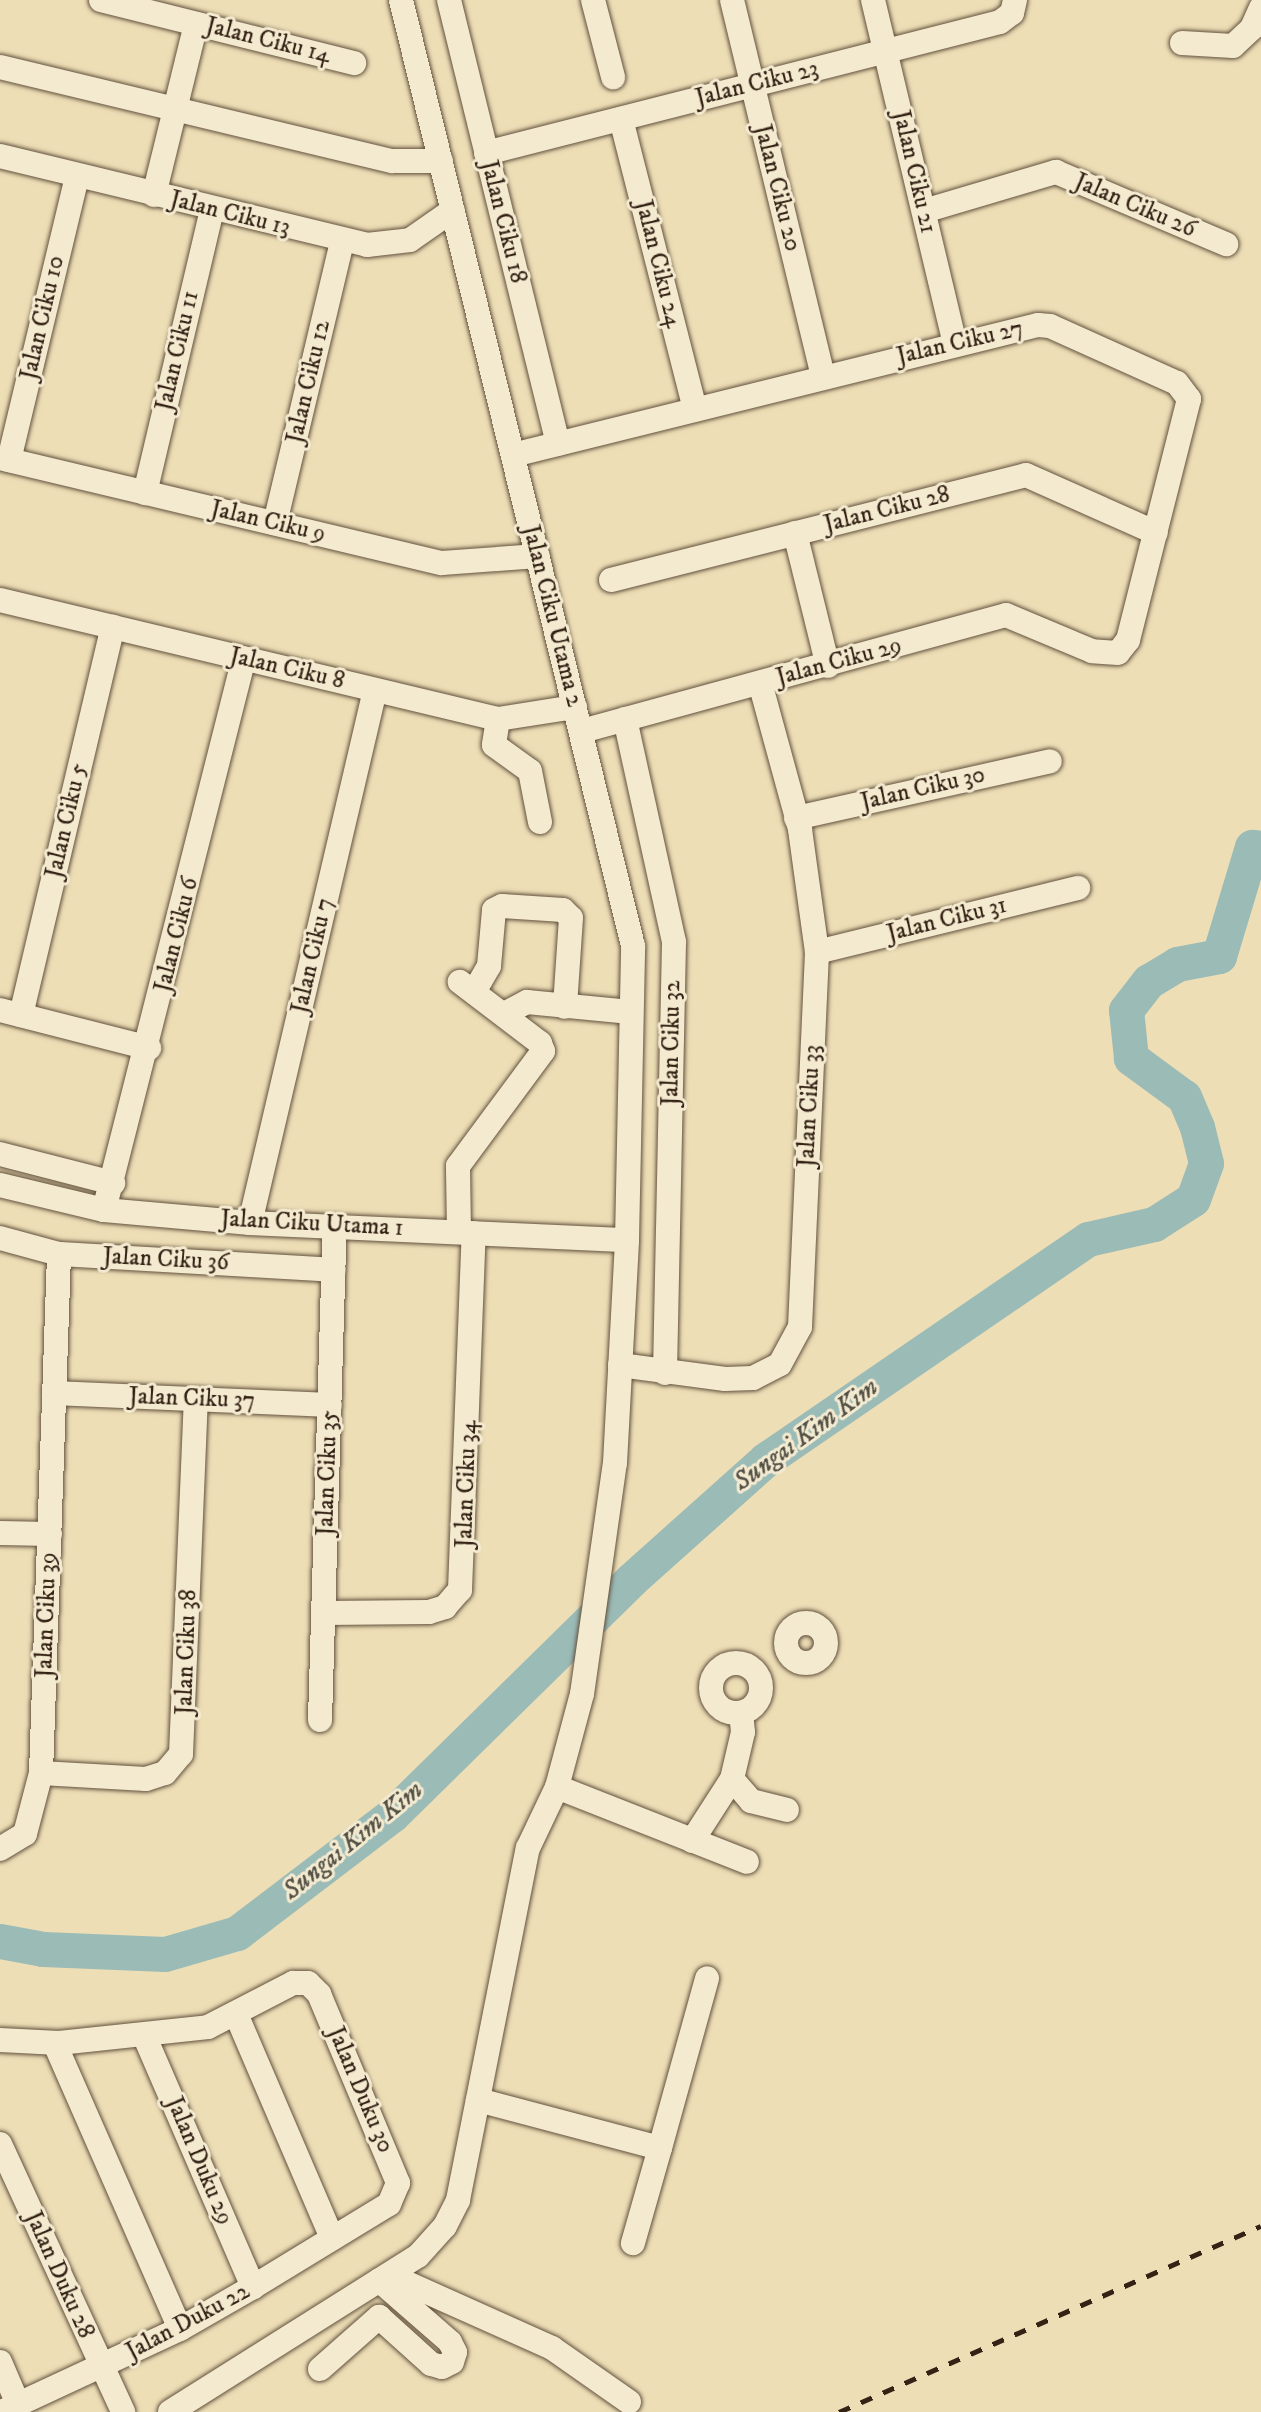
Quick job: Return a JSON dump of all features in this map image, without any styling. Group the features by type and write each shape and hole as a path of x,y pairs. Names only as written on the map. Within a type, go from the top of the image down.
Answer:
{"street":[{"name":"Jalan Ciku 14","path":"101,0 155,7 196,23 354,62"},
{"name":"Jalan Ciku Utama 2","path":"170,2412 418,2256 445,2226 458,2200 528,1849 557,1787 582,1694 615,1463 626,1240 633,947 401,0"},
{"name":"Jalan Ciku 18","path":"449,0 558,444"},
{"path":"593,0 613,77"},
{"name":"Jalan Ciku 20","path":"732,0 822,376"},
{"name":"Jalan Ciku 21","path":"873,0 955,344"},
{"name":"Jalan Ciku 23","path":"486,153 1000,22 1012,13 1015,0"},
{"path":"1182,43 1233,46 1252,28 1261,8"},
{"path":"154,195 196,23"},
{"path":"0,67 393,161 441,161"},
{"name":"Jalan Ciku 24","path":"621,119 695,410"},
{"name":"Jalan Ciku 13","path":"0,156 342,242 367,245 410,240 453,209"},
{"name":"Jalan Ciku 26","path":"924,211 1056,172 1226,244"},
{"name":"Jalan Ciku 10","path":"4,459 77,176"},
{"name":"Jalan Ciku 11","path":"145,493 212,209"},
{"name":"Jalan Ciku 12","path":"275,523 342,242"},
{"name":"Jalan Ciku 27","path":"513,455 822,376 1046,324 1183,387 1188,406 1124,648 1110,656 1092,652"},
{"name":"Jalan Ciku 9","path":"4,459 446,564 538,556"},
{"name":"Jalan Ciku 28","path":"611,580 1026,475 1156,533"},
{"path":"795,533 828,666"},
{"name":"Jalan Ciku 8","path":"0,600 498,719 578,719"},
{"name":"Jalan Ciku 29","path":"578,719 625,719 828,666 1006,615 1092,652"},
{"name":"Jalan Ciku 5","path":"10,1013 113,627"},
{"name":"Jalan Ciku 6","path":"104,1210 149,1048 244,658"},
{"name":"Jalan Ciku 33","path":"620,1365 665,1373 753,1378 780,1364 796,1338 817,952 796,818 760,683"},
{"name":"Jalan Ciku 7","path":"250,1223 375,690"},
{"path":"498,719 494,745 530,771 540,822"},
{"name":"Jalan Ciku 32","path":"625,719 674,942 665,1373"},
{"name":"Jalan Ciku 30","path":"796,818 1050,761"},
{"name":"Jalan Ciku 31","path":"817,952 1078,888"},
{"path":"466,1232 457,1166 543,1051 540,1043 467,987 489,967 494,910 502,906 563,909 571,918 565,1007"},
{"path":"504,1014 527,1002 631,1012"},
{"path":"10,1013 149,1048"},
{"path":"0,1154 113,1183"},
{"name":"Jalan Ciku Utama 1","path":"0,1185 104,1210 250,1223 626,1240"},
{"name":"Jalan Ciku 35","path":"320,1720 335,1226"},
{"name":"Jalan Ciku 34","path":"324,1613 429,1612 450,1603 460,1590 466,1232"},
{"name":"Jalan Ciku 36","path":"0,1238 59,1254 334,1270"},
{"name":"Jalan Ciku 39","path":"0,1849 25,1834 41,1773 59,1254"},
{"name":"Jalan Ciku 37","path":"54,1393 330,1405"},
{"name":"Jalan Ciku 38","path":"41,1773 146,1779 165,1773 180,1754 196,1399"},
{"path":"0,1533 50,1534"},
{"path":"755,1671 786,1647"},
{"path":"730,1663 744,1663 755,1671 760,1696 753,1707 741,1714 716,1706 711,1680 730,1663"},
{"path":"692,1841 732,1779 743,1732 741,1714"},
{"path":"732,1779 751,1801 788,1810"},
{"path":"557,1787 747,1863"},
{"path":"633,2243 707,1978"},
{"name":"Jalan Duku 30","path":"236,2014 281,1989 300,1982 319,1994 397,2175 394,2198 368,2217"},
{"path":"0,2040 55,2044 144,2035 213,2026 236,2014 332,2238"},
{"name":"Jalan Duku 29","path":"144,2035 253,2287"},
{"path":"55,2044 180,2329"},
{"path":"478,2100 660,2148"},
{"name":"Jalan Duku 28","path":"0,2144 5,2170 123,2412"},
{"name":"Jalan Duku 22","path":"9,2408 180,2329 368,2217"},
{"path":"379,2317 432,2364 442,2367 452,2362 455,2352 450,2342 401,2300 384,2277"},
{"path":"384,2277 552,2348 629,2402"},
{"path":"320,2369 401,2300"},
{"path":"0,2362 9,2408"}],"waterway":[{"name":"Sungai Kim Kim","path":"0,1941 43,1949 165,1954 237,1933 392,1815 631,1580 765,1460 1088,1239 1154,1224 1193,1199 1206,1163 1197,1127 1184,1097 1131,1058 1126,1010 1149,981 1177,964 1219,956 1252,847 1261,848"}],"railway":[{"path":"839,2412 1261,2226"}]}
